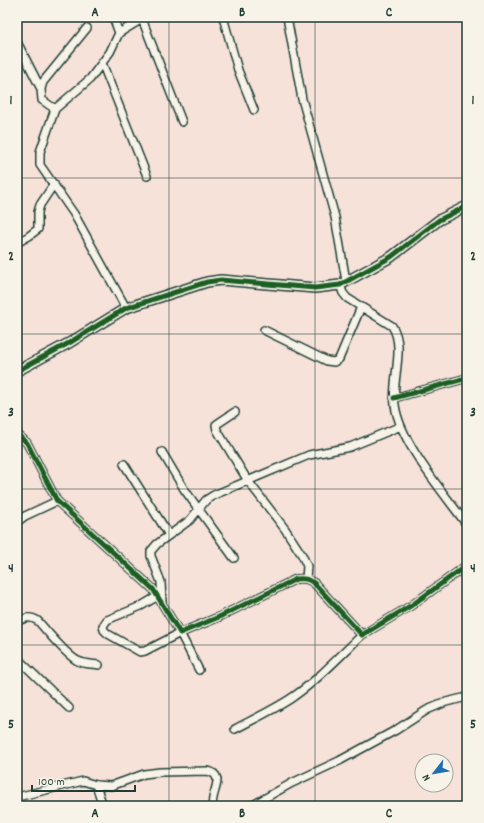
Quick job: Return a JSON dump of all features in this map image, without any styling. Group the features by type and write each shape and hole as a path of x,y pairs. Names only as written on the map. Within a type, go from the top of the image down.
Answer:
{"street":[{"path":"113,17 119,33"},
{"path":"223,17 238,70 254,110"},
{"path":"287,17 302,99 335,217 343,283 342,293 347,298 392,326 395,331 398,352 394,398 397,415 401,426 409,443 467,525"},
{"path":"126,308 74,214 40,165 40,152 55,109 90,79 102,63 119,33 145,18 182,122"},
{"path":"40,89 43,82 87,28"},
{"path":"17,42 40,89 42,100 55,109"},
{"path":"102,63 147,176"},
{"path":"17,243 38,229 38,212 40,205 54,184"},
{"path":"17,371 69,343 126,308 207,282 221,280 315,288 343,283 391,257 439,220 467,206"},
{"path":"264,330 327,361 334,362 339,359 361,307"},
{"path":"394,398 467,378"},
{"path":"235,412 217,424 216,428 248,481 285,529 305,560 307,566 306,579"},
{"path":"160,599 161,582 151,556 151,551 169,535 190,520 206,500 214,495 309,455 350,447 401,426"},
{"path":"17,434 27,443 57,500 142,578 160,599 199,670"},
{"path":"162,452 199,510 234,558"},
{"path":"124,464 169,535"},
{"path":"17,522 25,516 57,500"},
{"path":"236,728 278,707 291,698 321,675 362,635 412,605 467,567"},
{"path":"160,599 107,620 103,626 104,630 108,634 140,652 145,651 296,579 306,579 314,583 362,635"},
{"path":"17,622 22,619 33,618 38,621 76,660 83,663 99,665"},
{"path":"17,658 69,708"},
{"path":"251,806 292,783 339,761 396,730 427,710 446,702 467,697"},
{"path":"17,797 82,781 96,785 111,786 144,774 160,772 212,772 216,775 217,779 212,799 213,806"},
{"path":"96,785 103,806"}],"cycle path":[{"path":"17,371 69,343 126,308 207,282 221,280 315,288 340,285 391,257 439,220 467,206"},
{"path":"394,398 467,378"},
{"path":"17,434 27,443 57,501 153,589 180,633 219,617 296,579 301,579 314,583 362,635 412,605 467,565"}]}
